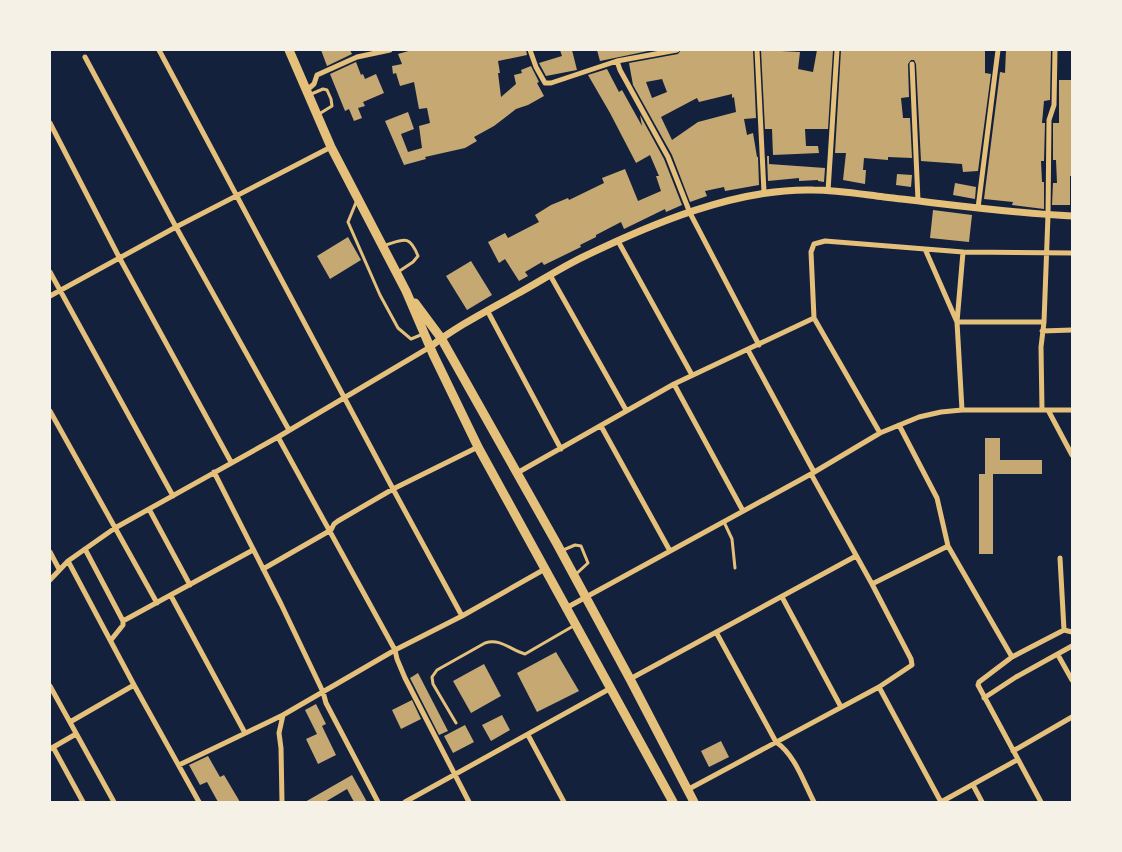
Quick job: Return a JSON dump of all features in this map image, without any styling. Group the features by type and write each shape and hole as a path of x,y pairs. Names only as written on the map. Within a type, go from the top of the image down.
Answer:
{"main road":[{"path":"289,50 331,147 406,291 430,347 478,447 673,802"},
{"path":"406,291 441,338 586,597 694,802"}],"street":[{"path":"160,50 462,616"},
{"path":"308,93 317,75 357,57 390,50"},
{"path":"530,50 536,67 545,82 551,83 617,61 677,50"},
{"path":"757,50 764,192"},
{"path":"828,191 837,50"},
{"path":"978,208 998,50"},
{"path":"1055,50 1054,105 1049,120 1047,254 1042,331 1045,410 1072,455"},
{"path":"85,57 289,430"},
{"path":"617,61 620,70 673,167 690,213 760,345"},
{"path":"912,64 918,200"},
{"path":"50,123 119,257 231,462"},
{"path":"50,296 176,226 331,147"},
{"path":"50,580 59,568 115,528 278,437 430,347 441,338 487,310 583,257 690,213 764,192 793,190 828,191 978,208 1072,216"},
{"path":"618,241 692,375"},
{"path":"880,433 814,318 811,252 814,244 825,241 963,252 1072,253"},
{"path":"926,249 957,322"},
{"path":"962,410 957,322 963,252"},
{"path":"50,272 173,496"},
{"path":"550,274 626,410"},
{"path":"487,310 561,449"},
{"path":"517,473 674,384 814,318"},
{"path":"957,322 1044,322"},
{"path":"1042,331 1072,330"},
{"path":"687,790 879,687 912,666 912,662 872,584 748,350"},
{"path":"674,384 743,510"},
{"path":"566,608 812,473 880,433 928,414 962,410 1072,410"},
{"path":"50,411 156,603"},
{"path":"601,426 670,551"},
{"path":"899,426 937,498 948,546 1012,658"},
{"path":"278,437 331,530 395,650 405,678 469,802"},
{"path":"263,569 331,530 338,521 393,489 478,447"},
{"path":"214,472 323,692 326,703 378,802"},
{"path":"149,509 190,585"},
{"path":"872,584 948,546"},
{"path":"85,549 123,622 123,626 111,640"},
{"path":"123,622 254,550"},
{"path":"50,552 59,568"},
{"path":"630,679 856,556"},
{"path":"1060,558 1064,630"},
{"path":"68,561 199,802"},
{"path":"179,765 283,715 395,650 462,616 545,569"},
{"path":"171,596 245,733"},
{"path":"782,597 841,707"},
{"path":"1041,802 978,688 979,682 1012,658 1064,630 1072,632"},
{"path":"716,632 776,742 785,748 791,756 814,802"},
{"path":"984,698 1016,677 1072,646"},
{"path":"1058,655 1072,680"},
{"path":"70,722 134,685"},
{"path":"50,686 114,802"},
{"path":"879,687 941,802 1018,760"},
{"path":"405,802 611,688"},
{"path":"282,802 279,733 283,715"},
{"path":"1013,751 1072,717"},
{"path":"76,734 52,748 83,802"},
{"path":"528,735 564,802"},
{"path":"973,785 982,802"}],"lane":[{"path":"308,93 323,89 327,90 332,99 332,106 317,115"},
{"path":"358,200 348,222 380,295 398,328 410,339 424,333"},
{"path":"382,246 405,240 411,241 414,246 417,258 397,273"},
{"path":"724,521 732,538 735,568"},
{"path":"560,551 575,545 581,546 588,563 574,575"},
{"path":"456,723 433,684 432,677 437,670 491,641 498,641 516,652 525,654 576,625"}],"building":[{"path":"321,50 350,50 352,54 327,66"},
{"path":"412,50 526,50 527,55 498,61 501,97 516,84 514,75 522,73 521,70 531,66 544,96 516,109 494,126 474,137 477,141 465,148 425,157 426,159 404,165 385,121 408,112 414,129 401,134 408,152 422,148 419,126 430,123 427,108 419,109 414,82 400,86 396,73 393,74 392,66 402,64 398,54"},
{"path":"560,50 572,50 577,70 546,76 539,63 562,56"},
{"path":"597,50 653,50 600,61"},
{"path":"681,50 753,50 756,118 744,119 747,135 753,133 758,157 759,185 725,191 724,187 705,191 707,196 690,202 672,155 633,85 629,63 678,54","holes":["662,79 667,92 652,98 646,82","732,94 736,112 698,122 672,140 661,117 697,98 699,102"]},
{"path":"761,50 800,52 798,69 813,72 817,50 833,50 828,129 805,129 806,146 818,146 819,153 773,155 772,129 765,129"},
{"path":"841,50 985,50 985,73 991,74 978,171 963,172 962,164 921,161 916,64 914,60 911,60 908,64 909,97 901,98 903,118 910,118 912,158 888,157 888,160 864,158 863,170 866,170 865,184 843,180 846,153 835,153"},
{"path":"1006,50 1051,50 1050,100 1044,101 1042,123 1045,123 1044,161 1041,161 1042,182 1044,182 1044,209 1012,205 1013,202 984,199 1000,72 1005,73"},
{"path":"356,62 361,75 363,74 365,79 376,74 384,93 363,102 365,106 358,108 362,118 354,121 349,109 345,111 330,74"},
{"path":"607,69 619,92 622,90 642,126 640,115 664,159 682,205 666,212 665,209 624,229 621,222 580,245 581,247 544,265 542,262 525,272 528,276 519,281 505,259 499,263 488,242 505,233 508,238 539,222 535,215 551,205 568,198 569,200 604,183 602,178 625,169 638,201 661,191 656,176 659,176 650,155 636,163 588,75"},
{"path":"1059,80 1072,80 1072,176 1070,176 1070,205 1052,205 1053,183 1057,183 1056,160 1053,160 1053,123 1059,123"},
{"path":"767,156 769,156 769,164 825,168 824,182 818,180 799,181 799,178 768,181"},
{"path":"897,174 912,175 911,187 896,185"},
{"path":"955,183 976,187 975,199 953,195"},
{"path":"933,210 972,215 969,242 930,238"},
{"path":"348,237 361,260 330,279 317,256"},
{"path":"471,261 492,295 467,310 446,276"},
{"path":"985,438 1000,438 1000,460 1042,460 1042,474 993,474 993,554 979,554 979,474 985,474"},
{"path":"556,652 579,691 537,712 517,673"},
{"path":"484,664 501,696 471,713 453,681"},
{"path":"418,673 448,731 439,735 410,678"},
{"path":"412,700 421,719 401,729 392,710"},
{"path":"316,704 326,724 322,726 336,755 318,764 306,739 317,734 305,710"},
{"path":"502,715 510,730 491,741 482,725"},
{"path":"465,725 474,742 453,753 444,736"},
{"path":"721,741 729,757 709,767 701,751"},
{"path":"208,756 220,777 224,775 240,802 218,802 207,782 200,785 189,765"},
{"path":"352,775 367,802 354,802 347,789 325,802 305,802"}]}
